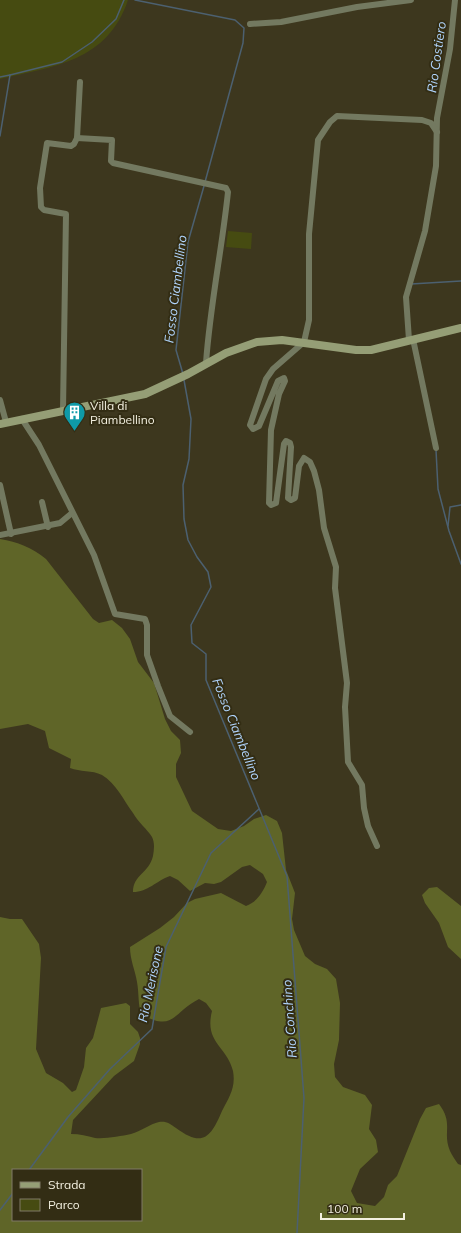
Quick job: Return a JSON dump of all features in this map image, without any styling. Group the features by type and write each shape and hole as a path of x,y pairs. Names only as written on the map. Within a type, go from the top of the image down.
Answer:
{"main road":[{"path":"3,423 145,394 226,353 257,342 282,340 356,350 371,350 461,328"}],"street":[{"path":"250,24 281,22 357,7 412,0"},
{"path":"436,448 411,340 406,296 426,225 436,166 437,118 450,49 454,0"},
{"path":"62,410 66,214 44,210 40,207 40,188 47,143 71,146 77,138 80,82"},
{"path":"377,846 368,826 364,808 362,785 348,762 345,707 347,683 335,588 336,567 324,528 319,490 310,462 304,458 299,466 295,498 291,500 288,498 291,447 290,443 286,441 284,444 276,503 271,505 269,503 271,430 279,394 285,381 284,378 278,381 259,426 253,429 250,425 266,379 273,368 304,342 309,320 310,234 318,140 336,116 413,119 431,123 437,132"},
{"path":"77,138 112,140 111,160 113,163 226,188 228,192 208,330 206,363"},
{"path":"0,400 3,423"},
{"path":"22,419 39,445 94,555 115,614 145,619 147,625 147,655 170,716 190,732"},
{"path":"0,485 11,534"},
{"path":"42,502 48,527"},
{"path":"0,536 48,527 60,523 72,513"}],"green space":[{"path":"0,0 128,0 119,21 107,37 93,49 59,65 0,79"},
{"path":"228,231 252,233 251,249 226,247"},
{"path":"0,539 24,546 35,551 46,559 93,619 99,623 112,620 122,628 130,639 138,662 154,683 165,719 171,731 180,740 181,753 176,764 176,777 192,811 218,829 231,831 244,826 254,819 266,815 277,821 282,833 286,870 295,893 292,919 294,930 305,956 315,964 327,969 336,979 340,1003 339,1040 334,1064 335,1077 343,1087 365,1095 372,1105 369,1129 376,1140 378,1152 360,1169 351,1191 357,1203 375,1206 384,1197 388,1185 397,1176 420,1119 426,1108 439,1104 446,1117 447,1138 450,1151 458,1164 461,1165 461,1233 0,1233 0,917 22,919 39,944 41,958 36,1049 46,1073 63,1083 72,1092 76,1090 84,1067 86,1048 93,1038 101,1008 126,1003 130,1006 130,1024 138,1032 140,1038 140,1044 134,1061 114,1076 73,1120 71,1134 95,1138 113,1137 131,1134 152,1124 166,1122 185,1134 200,1138 205,1137 214,1127 229,1097 234,1082 233,1071 230,1063 217,1044 211,1030 210,1022 212,1011 206,1003 199,999 167,1021 160,1022 141,1014 137,982 130,947 160,928 174,917 187,903 195,899 221,893 246,906 259,896 267,882 263,874 250,865 242,867 221,882 214,884 205,883 190,891 178,880 170,876 148,888 138,892 133,892 138,878 151,862 154,851 154,842 152,837 135,816 116,787 107,778 94,772 70,768 71,759 49,748 45,731 28,724 0,729"},
{"path":"437,887 461,906 461,959 448,947 439,923 425,903 422,895 429,888"}],"waterway":[{"path":"0,136 10,75 62,62 92,42 116,19 124,0"},
{"name":"Fosso Ciambellino","path":"135,0 235,20 244,28 243,43 205,182"},
{"path":"0,77 10,75"},
{"name":"Fosso Ciambellino","path":"183,374 176,350 188,242 204,186"},
{"path":"411,284 461,281"},
{"name":"Fosso Ciambellino","path":"184,380 191,419 189,459 183,485 184,519 188,540 197,557 208,572 211,587 191,625 192,643 206,654 206,680 287,876 304,1098 297,1233"},
{"name":"Rio Costiero","path":"436,450 438,489 449,531 461,564"},
{"path":"448,526 450,507 461,505"},
{"name":"Rio Merisone","path":"30,1169 68,1117 110,1069 152,1029 166,947 211,853 259,809"},
{"name":"Rio Merisone","path":"0,1210 12,1194"}],"place":[{"name":"Villa di Piambellino","path":"74,432"}],"water label":[{"name":"Rio Conchino","path":"289,1019"}]}
